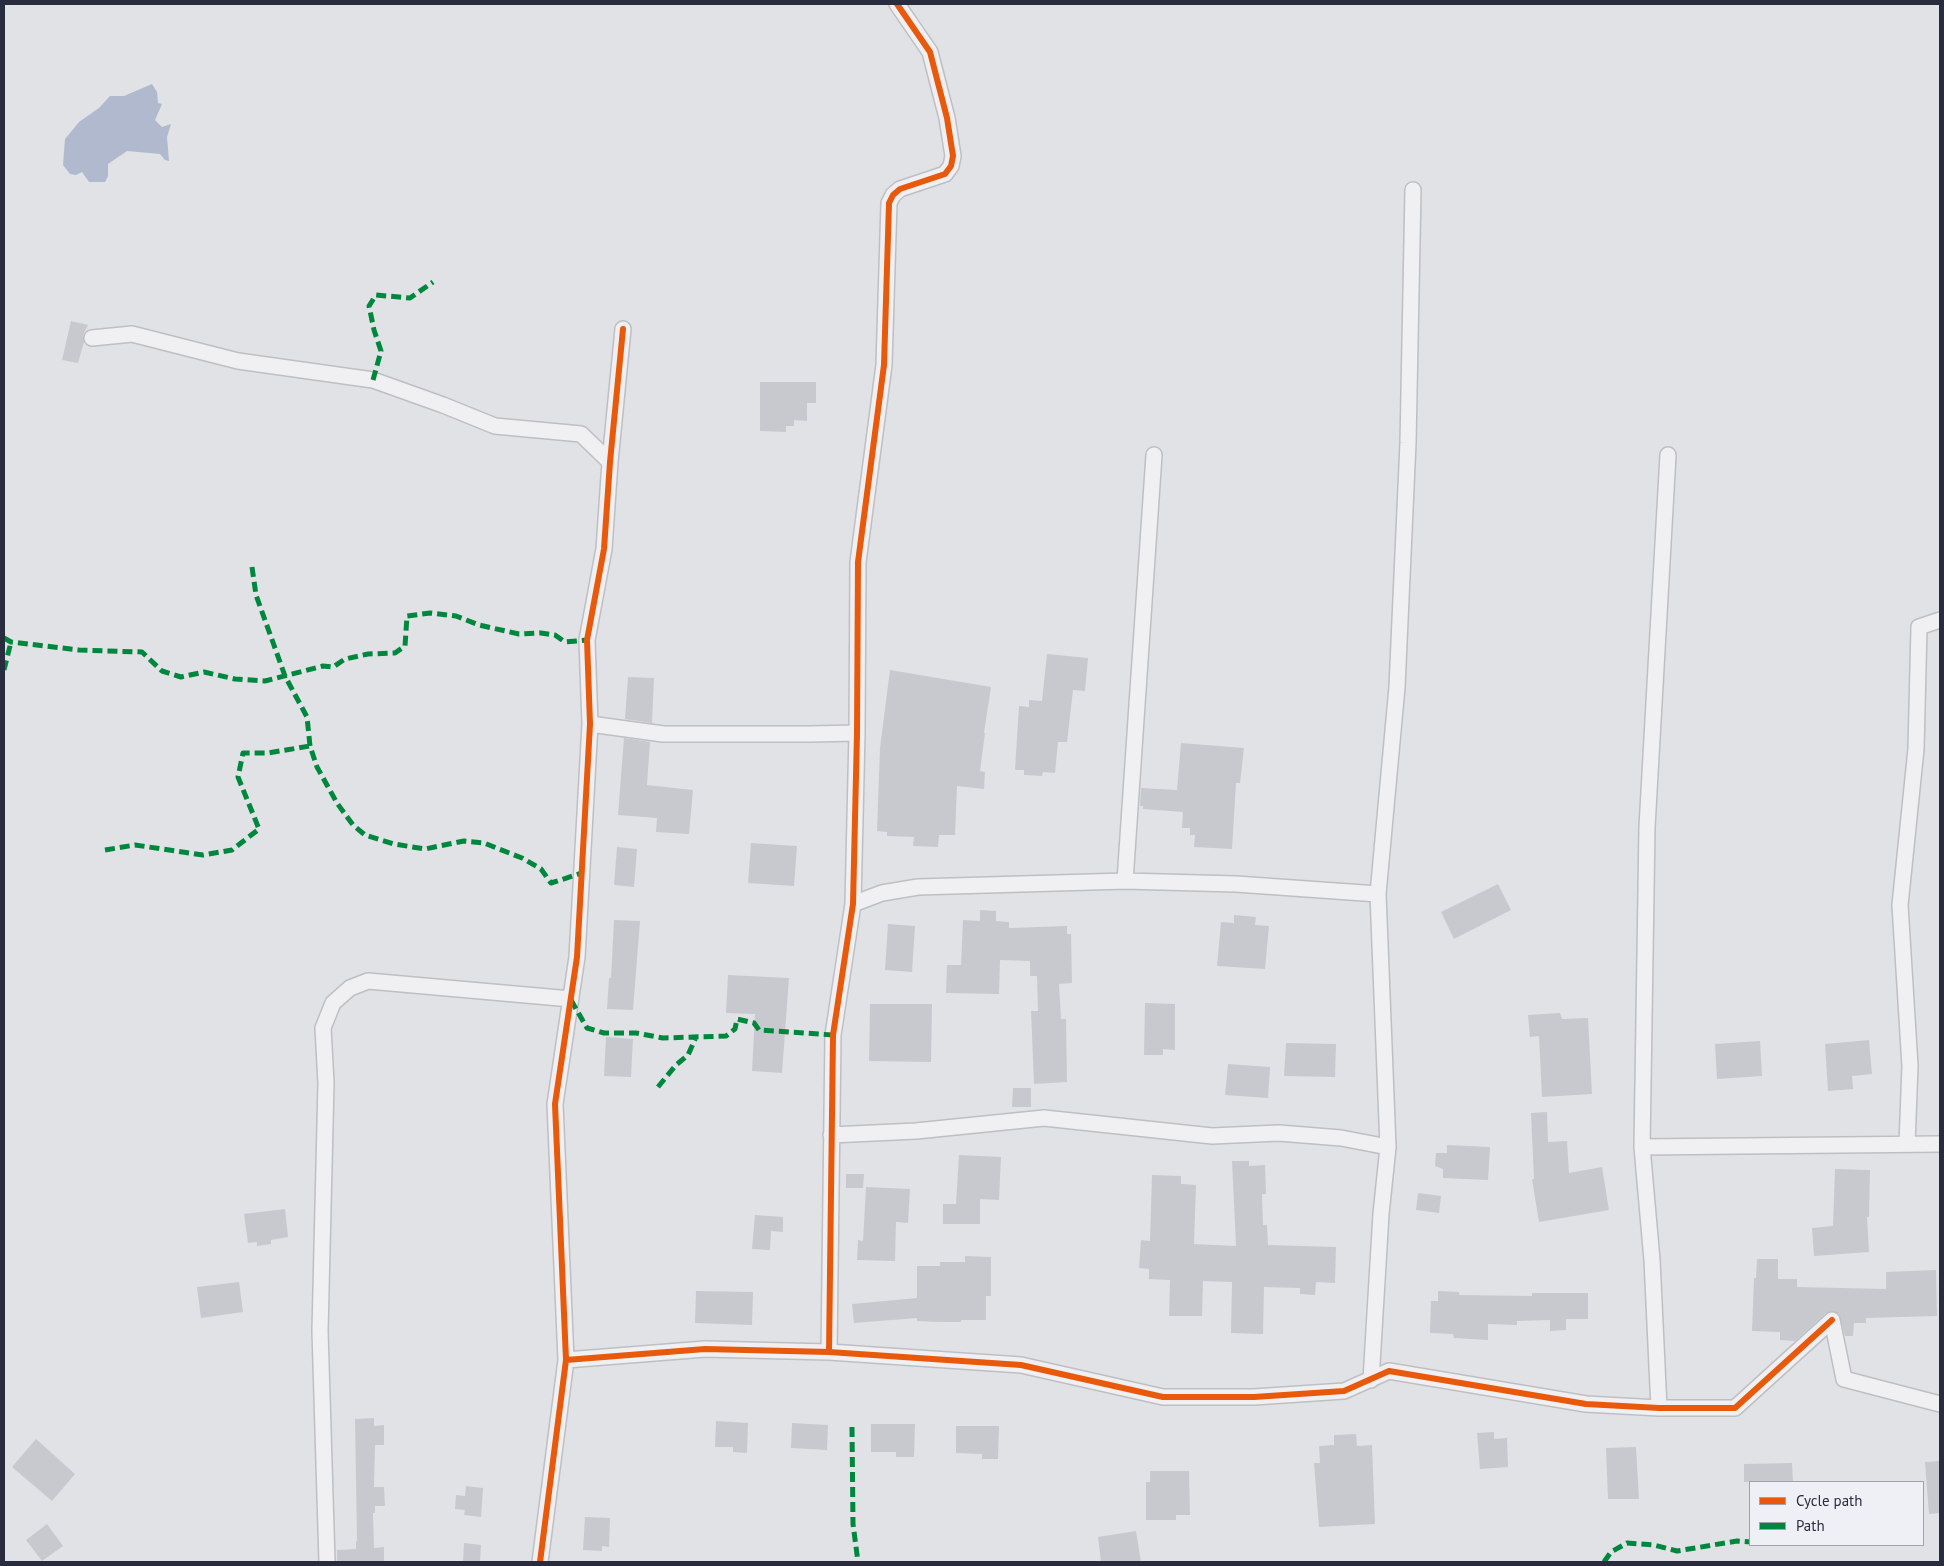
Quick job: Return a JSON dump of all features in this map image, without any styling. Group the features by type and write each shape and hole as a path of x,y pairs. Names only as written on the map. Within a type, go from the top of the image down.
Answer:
{"street":[{"path":"829,1352 833,1035 852,904 857,732 858,562 884,364 889,203 893,195 900,189 946,174 951,166 953,156 947,118 930,52 897,4"},
{"path":"1371,1380 1388,1147 1378,894 1398,687 1408,443 1414,190"},
{"path":"540,1562 566,1360 555,1104 577,957 590,724 587,640 604,549 610,462 624,329"},
{"path":"92,338 132,334 238,361 372,380 495,426 582,434 610,462"},
{"path":"1125,881 1154,455"},
{"path":"1659,1408 1651,1251 1642,1147 1647,827 1668,455"},
{"path":"1907,1144 1910,1066 1900,905 1916,749 1919,627 1940,620"},
{"path":"590,724 663,734 810,734 857,732"},
{"path":"852,904 882,893 918,887 1125,881 1236,884 1378,894"},
{"path":"327,1562 320,1331 326,1082 323,1028 333,1003 350,988 368,981 571,999"},
{"path":"831,1135 916,1131 1044,1118 1212,1136 1279,1133 1341,1138 1388,1147"},
{"path":"1642,1147 1940,1144"},
{"path":"566,1360 705,1349 829,1352 1021,1365 1162,1397 1254,1396 1344,1391 1389,1372 1586,1404 1659,1408 1735,1408 1832,1320 1844,1379 1940,1404"}],"water":[{"path":"152,84 157,92 158,103 162,104 155,120 162,127 171,124 167,137 169,161 165,160 160,154 127,151 108,164 108,176 105,182 89,182 82,172 76,175 70,174 63,165 65,139 79,122 99,108 110,96 124,96"}],"building":[{"path":"71,321 88,325 83,335 84,342 78,363 62,360"},
{"path":"760,382 816,382 816,403 807,403 807,421 794,420 794,426 786,426 786,432 760,431"},
{"path":"1047,654 1088,658 1085,691 1073,690 1067,742 1058,742 1055,773 1043,772 1042,776 1024,775 1024,770 1015,770 1019,706 1029,707 1029,700 1042,701"},
{"path":"890,670 991,687 980,771 985,772 984,789 957,786 955,835 939,835 938,847 913,846 914,837 887,836 887,832 877,831 880,748"},
{"path":"628,677 654,678 652,723 625,719"},
{"path":"624,738 650,742 647,785 693,790 689,834 656,832 657,818 618,815"},
{"path":"1181,743 1244,748 1240,783 1236,783 1232,849 1194,847 1195,835 1190,835 1190,828 1182,828 1183,812 1143,809 1143,806 1140,806 1141,788 1177,790"},
{"path":"751,843 797,846 794,886 748,883"},
{"path":"617,847 637,849 634,887 614,885"},
{"path":"1498,884 1511,910 1454,939 1441,912"},
{"path":"980,910 996,911 996,921 1009,922 1009,928 1067,926 1067,934 1071,934 1072,983 1059,984 1061,1019 1066,1019 1067,1082 1034,1084 1031,1011 1038,1011 1037,976 1030,976 1030,961 1000,960 999,994 946,993 947,965 961,965 963,920 980,921"},
{"path":"1234,915 1256,917 1255,925 1269,926 1265,969 1217,966 1221,922 1234,923"},
{"path":"614,920 640,921 633,1010 607,1009 609,978 611,978"},
{"path":"888,924 915,926 912,972 885,970"},
{"path":"728,975 789,978 782,1073 752,1071 755,1014 726,1013"},
{"path":"1145,1003 1175,1004 1175,1050 1163,1049 1163,1055 1144,1055"},
{"path":"870,1004 932,1004 931,1062 869,1061"},
{"path":"1560,1013 1562,1019 1588,1018 1592,1094 1542,1097 1539,1036 1530,1037 1528,1015"},
{"path":"606,1037 633,1039 631,1077 604,1076"},
{"path":"1869,1040 1872,1074 1852,1076 1853,1089 1828,1091 1825,1044"},
{"path":"1760,1041 1762,1076 1717,1079 1715,1044"},
{"path":"1286,1043 1336,1044 1335,1077 1284,1076"},
{"path":"1228,1064 1270,1067 1268,1098 1225,1095"},
{"path":"1013,1088 1031,1088 1031,1107 1012,1107"},
{"path":"1547,1112 1548,1142 1567,1141 1569,1173 1602,1167 1609,1210 1539,1222 1532,1179 1534,1179 1531,1113"},
{"path":"1447,1145 1490,1147 1488,1180 1443,1178 1443,1169 1435,1166 1436,1153 1447,1153"},
{"path":"959,1155 1001,1157 999,1200 980,1199 980,1224 943,1224 943,1204 956,1204"},
{"path":"1232,1161 1249,1161 1249,1166 1265,1165 1266,1194 1262,1194 1263,1225 1267,1225 1268,1245 1336,1247 1335,1283 1316,1282 1315,1295 1300,1294 1300,1288 1264,1287 1263,1334 1231,1333 1232,1282 1203,1281 1202,1316 1169,1316 1170,1280 1149,1279 1149,1269 1139,1268 1141,1240 1150,1241 1152,1175 1181,1176 1181,1184 1196,1185 1194,1244 1236,1246"},
{"path":"1835,1169 1870,1170 1869,1217 1867,1217 1869,1252 1814,1256 1812,1228 1833,1226"},
{"path":"846,1174 864,1174 863,1188 846,1188"},
{"path":"866,1187 910,1189 908,1223 896,1222 895,1261 857,1260 858,1240 863,1241"},
{"path":"1418,1193 1441,1196 1439,1213 1416,1210"},
{"path":"285,1209 288,1237 271,1240 271,1244 257,1246 257,1242 248,1243 244,1214"},
{"path":"755,1215 783,1217 783,1232 771,1231 770,1250 752,1249"},
{"path":"965,1256 991,1257 991,1296 986,1296 986,1320 940,1322 917,1321 917,1318 854,1323 852,1304 917,1298 917,1266 940,1266 940,1262 965,1262"},
{"path":"1757,1259 1778,1259 1778,1279 1797,1279 1797,1287 1886,1289 1886,1272 1936,1270 1937,1316 1866,1318 1866,1323 1854,1323 1853,1336 1845,1336 1839,1314 1831,1311 1826,1313 1795,1341 1780,1340 1780,1332 1752,1331 1754,1278 1756,1278"},
{"path":"239,1282 243,1312 201,1318 197,1287"},
{"path":"696,1291 753,1292 752,1325 695,1323"},
{"path":"1438,1291 1459,1292 1459,1295 1532,1296 1532,1293 1588,1293 1588,1319 1566,1319 1566,1330 1550,1331 1550,1320 1517,1321 1517,1325 1488,1324 1488,1340 1454,1338 1453,1334 1430,1333 1431,1301 1438,1301"},
{"path":"374,1418 374,1426 384,1425 384,1445 375,1445 374,1487 384,1487 385,1506 375,1506 375,1513 373,1513 374,1548 384,1547 384,1562 337,1562 337,1550 356,1549 355,1419"},
{"path":"716,1421 748,1423 747,1453 733,1452 733,1447 715,1447"},
{"path":"792,1423 828,1425 827,1450 791,1448"},
{"path":"871,1424 915,1424 914,1457 896,1457 896,1452 871,1452"},
{"path":"956,1426 999,1426 998,1459 982,1459 982,1454 956,1453"},
{"path":"1494,1432 1494,1439 1507,1438 1508,1467 1480,1469 1477,1433"},
{"path":"1356,1434 1357,1446 1372,1445 1375,1524 1319,1527 1314,1463 1320,1463 1319,1446 1334,1445 1334,1435"},
{"path":"36,1439 75,1474 52,1501 12,1467"},
{"path":"1636,1447 1639,1499 1608,1499 1606,1448"},
{"path":"1940,1461 1940,1513 1929,1514 1925,1462"},
{"path":"1792,1463 1793,1481 1744,1482 1744,1464"},
{"path":"1150,1471 1189,1471 1190,1515 1176,1515 1176,1520 1146,1520 1146,1482 1150,1482"},
{"path":"466,1486 483,1488 481,1517 464,1515 465,1510 455,1509 456,1495 465,1496"},
{"path":"585,1517 610,1518 609,1547 602,1546 602,1551 583,1550"},
{"path":"47,1524 63,1546 42,1561 26,1540"},
{"path":"1136,1531 1141,1562 1101,1562 1098,1537"},
{"path":"464,1543 481,1545 480,1562 463,1562"}],"marked path":[{"path":"373,380 381,351 369,306 376,295 410,298 433,282"},
{"path":"252,567 256,595 285,676 307,717 310,746 317,767 337,803 353,825 365,835 394,844 425,849 464,841 484,843 522,858 541,869 551,883 582,873"},
{"path":"4,638 11,642 79,650 142,652 162,671 181,677 204,672 235,679 265,681 323,666 333,667 345,659 368,654 395,653 405,646 407,616 430,613 456,616 479,625 519,634 541,633 555,635 565,642 587,640"},
{"path":"4,670 11,642"},
{"path":"105,850 135,845 203,855 232,850 259,829 238,777 243,753 268,753 310,746"},
{"path":"571,1000 587,1028 604,1033 636,1033 663,1038 726,1036 735,1029 737,1019 754,1023 759,1030 833,1035"},
{"path":"658,1087 676,1065 688,1055 696,1037"},
{"path":"852,1427 853,1524 858,1562"},
{"path":"1604,1562 1611,1552 1627,1543 1654,1545 1677,1551 1737,1541 1749,1542"}],"cycle path":[{"path":"829,1352 833,1035 853,904 858,562 884,365 889,203 893,195 900,189 945,174 951,166 953,156 947,118 930,52 897,4"},
{"path":"540,1562 566,1360 555,1104 577,957 590,724 587,640 604,549 610,462 623,329"},
{"path":"566,1360 705,1349 829,1352 1021,1365 1163,1397 1254,1397 1344,1391 1389,1371 1586,1404 1659,1408 1735,1408 1832,1320"}]}
